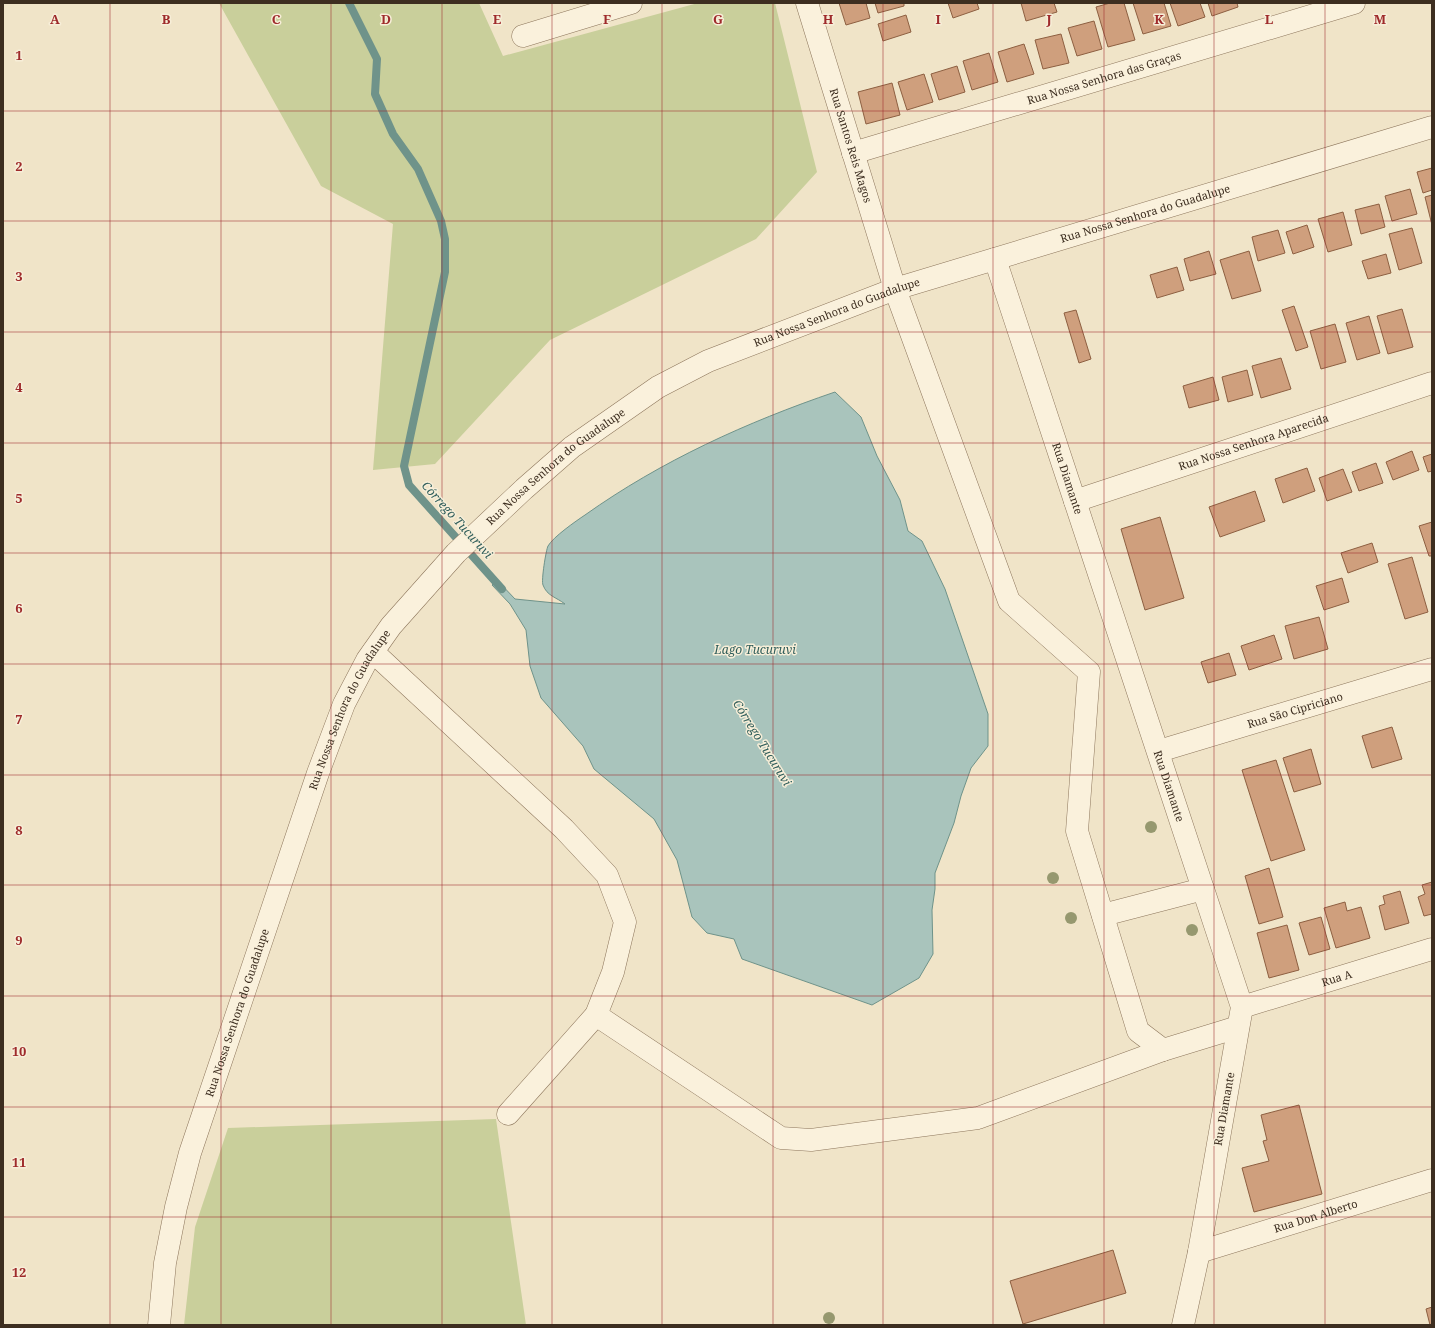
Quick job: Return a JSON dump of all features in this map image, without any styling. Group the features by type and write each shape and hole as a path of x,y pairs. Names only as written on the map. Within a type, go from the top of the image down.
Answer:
{"street":[{"name":"Rua Santos Reis Magos","path":"807,3 896,288 1008,601 1089,672 1077,831 1102,915"},
{"name":"Rua Nossa Senhora das Graças","path":"853,153 1354,3"},
{"path":"523,36 627,4"},
{"name":"Rua Nossa Senhora do Guadalupe","path":"159,1325 165,1263 176,1207 190,1153 318,773 344,704 367,660 391,626 474,535 572,447 658,387 708,361 896,288 1432,127"},
{"name":"Rua Diamante","path":"995,258 1159,751 1203,889 1240,1017 1198,1252 1183,1325"},
{"name":"Rua Nossa Senhora Aparecida","path":"1075,501 1432,383"},
{"path":"373,652 564,829 607,875 625,922 613,972 596,1015 508,1114"},
{"name":"Rua São Cipriciano","path":"1159,751 1432,669"},
{"path":"1163,1050 1138,1031 1102,915 1203,889"},
{"name":"Rua A","path":"596,1015 781,1138 811,1140 978,1118 1163,1050 1240,1017 1432,949"},
{"name":"Rua Don Alberto","path":"1198,1252 1432,1180"}],"green space":[{"path":"219,3 479,3 503,56 698,3 775,3 817,172 756,239 550,340 435,464 373,470 393,224 321,186"},
{"path":"496,1119 526,1325 184,1325 195,1227 228,1128"}],"water":[{"name":"Lago Tucuruvi","path":"835,392 861,417 877,456 900,500 908,531 922,541 945,589 988,714 988,746 971,768 961,796 954,823 935,873 935,889 932,910 933,954 919,978 872,1005 742,959 734,939 707,933 692,917 677,860 654,819 594,769 583,746 541,698 530,666 526,630 510,604 492,585 497,580 515,599 565,604 547,592 543,582 544,566 548,546 565,529 614,495 674,460 706,444 770,416"}],"building":[{"path":"839,3 866,3 870,18 846,25"},
{"path":"875,3 904,3 904,6 878,13"},
{"path":"948,3 977,3 979,9 953,18"},
{"path":"1021,3 1054,3 1057,12 1026,21"},
{"path":"1110,3 1124,3 1135,40 1108,47 1096,7"},
{"path":"1133,3 1164,3 1171,26 1143,34"},
{"path":"1170,3 1200,3 1205,17 1178,26"},
{"path":"1208,3 1237,3 1238,7 1212,16"},
{"path":"906,15 911,32 883,41 878,24"},
{"path":"1094,21 1102,49 1077,56 1068,28"},
{"path":"1061,34 1069,63 1043,69 1035,40"},
{"path":"1024,44 1034,74 1007,82 998,52"},
{"path":"989,53 998,82 972,90 963,61"},
{"path":"957,66 965,92 939,100 931,74"},
{"path":"924,74 933,102 907,110 898,82"},
{"path":"892,83 900,115 866,124 858,92"},
{"path":"1432,168 1432,190 1423,193 1417,172"},
{"path":"1410,189 1417,214 1392,221 1385,196"},
{"path":"1432,195 1432,225 1425,197"},
{"path":"1379,204 1385,227 1361,234 1355,210"},
{"path":"1343,212 1352,245 1328,252 1318,219"},
{"path":"1307,225 1314,247 1293,254 1286,232"},
{"path":"1412,228 1422,263 1399,270 1389,234"},
{"path":"1278,230 1285,253 1258,261 1252,237"},
{"path":"1209,251 1216,274 1190,281 1184,259"},
{"path":"1249,251 1261,291 1232,299 1220,260"},
{"path":"1386,254 1391,273 1368,279 1362,261"},
{"path":"1177,267 1184,290 1157,298 1150,275"},
{"path":"1294,306 1308,347 1296,351 1282,310"},
{"path":"1402,309 1413,347 1388,354 1377,316"},
{"path":"1076,310 1091,359 1079,363 1064,313"},
{"path":"1369,316 1380,353 1357,360 1346,323"},
{"path":"1335,324 1346,362 1321,369 1310,331"},
{"path":"1281,358 1291,389 1261,398 1252,366"},
{"path":"1247,370 1253,395 1228,402 1222,377"},
{"path":"1213,377 1219,400 1189,408 1183,386"},
{"path":"1412,451 1419,470 1393,480 1386,462"},
{"path":"1432,454 1432,471 1428,472 1423,457"},
{"path":"1376,463 1383,483 1359,491 1352,472"},
{"path":"1307,468 1315,491 1283,503 1275,479"},
{"path":"1343,469 1352,492 1327,501 1319,478"},
{"path":"1255,491 1265,521 1220,537 1209,507"},
{"path":"1160,517 1184,598 1145,610 1121,529"},
{"path":"1432,522 1432,556 1429,556 1419,526"},
{"path":"1372,543 1378,562 1348,573 1341,553"},
{"path":"1412,557 1428,612 1405,619 1388,564"},
{"path":"1342,578 1349,602 1324,610 1316,586"},
{"path":"1319,617 1328,649 1294,659 1285,626"},
{"path":"1274,635 1282,659 1249,670 1241,646"},
{"path":"1229,653 1236,675 1208,683 1201,662"},
{"path":"1392,727 1402,759 1372,768 1362,736"},
{"path":"1311,749 1321,784 1294,792 1283,758"},
{"path":"1276,760 1305,850 1271,861 1242,770"},
{"path":"1269,868 1283,917 1259,924 1245,876"},
{"path":"1432,882 1432,914 1424,916 1418,897 1425,894 1422,885"},
{"path":"1400,891 1409,923 1385,930 1379,906 1385,904 1383,896"},
{"path":"1345,902 1347,911 1361,907 1370,938 1336,948 1324,908"},
{"path":"1321,917 1330,949 1309,955 1299,923"},
{"path":"1287,925 1299,970 1269,978 1257,933"},
{"path":"1299,1105 1322,1194 1254,1212 1242,1168 1269,1161 1263,1141 1267,1140 1261,1115"},
{"path":"1113,1250 1126,1293 1023,1324 1010,1281"},
{"path":"1432,1307 1432,1325 1430,1325 1426,1309"}],"waterway":[{"name":"Córrego Tucuruvi","path":"349,3 377,59 375,94 393,134 418,169 441,221 445,239 445,272 404,466 409,485 502,589"}]}
